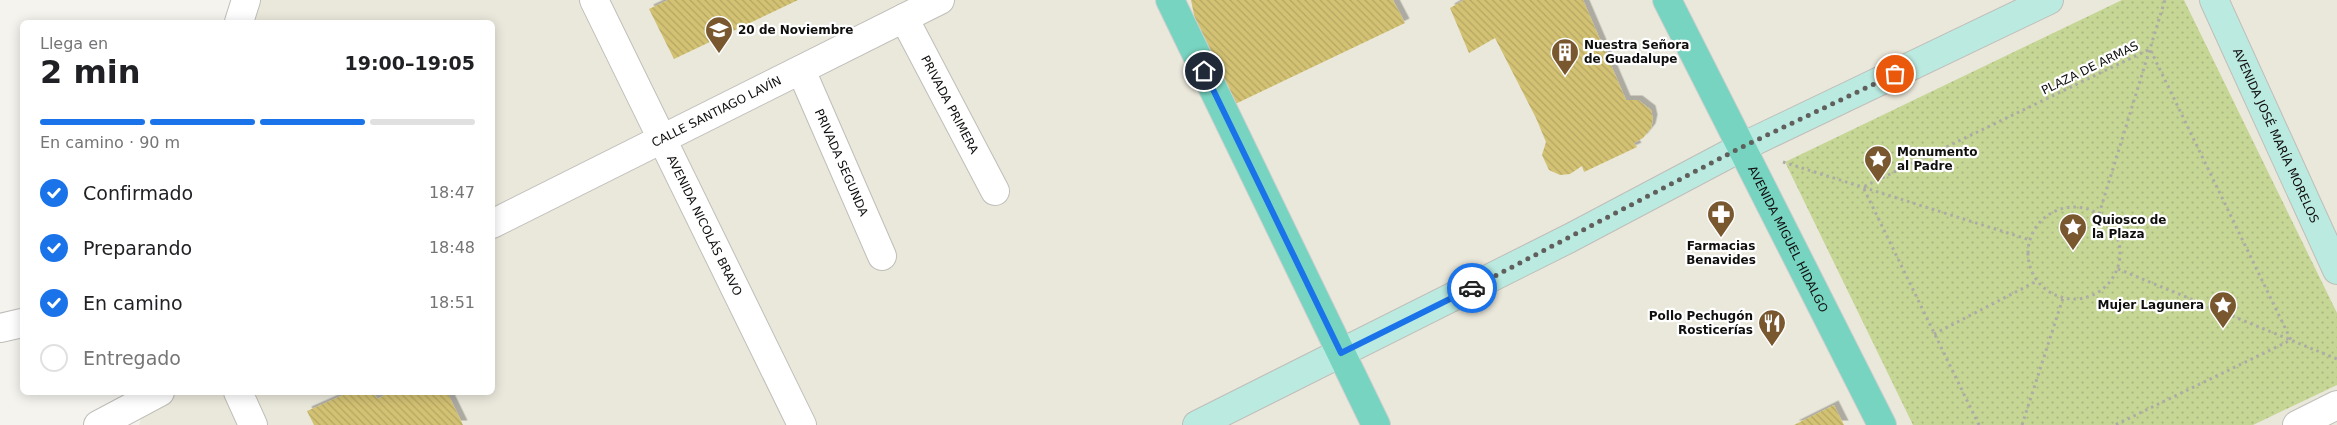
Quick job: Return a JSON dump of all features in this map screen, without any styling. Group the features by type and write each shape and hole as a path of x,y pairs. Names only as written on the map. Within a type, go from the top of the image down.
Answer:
{"main road":[{"path":"1170,0 1376,425"},
{"name":"AVENIDA MIGUEL HIDALGO","path":"1667,0 1740,148 1882,425"},
{"path":"1197,425 1570,238 1740,148 2049,0"},
{"name":"AVENIDA JOSÉ MARÍA MORELOS","path":"2214,0 2337,270"}],"street":[{"path":"240,20 246,0"},
{"name":"AVENIDA NICOLÁS BRAVO","path":"594,0 802,425"},
{"name":"CALLE SANTIAGO LAVÍN","path":"495,222 940,0"},
{"name":"PRIVADA PRIMERA","path":"904,18 995,191"},
{"name":"PRIVADA SEGUNDA","path":"801,70 882,256"},
{"path":"0,328 20,323"},
{"path":"98,425 132,409 155,395"},
{"path":"239,395 253,425"},
{"path":"2297,425 2337,405"}],"path":[{"path":"2099,214 2165,0"},
{"name":"PLAZA DE ARMAS","path":"1863,187 2150,49 2291,340"},
{"path":"1740,148 2030,240"},
{"path":"1863,187 1979,425"},
{"path":"2068,208 2084,209 2099,214 2110,225 2118,238 2121,254 2118,269 2109,284 2096,294 2082,298 2063,298 2048,291 2038,281 2029,259 2030,240 2038,225 2057,211 2068,208"},
{"path":"2118,269 2337,359"},
{"path":"1934,334 2038,281"},
{"path":"2022,425 2063,298"},
{"path":"2115,425 2291,340"}],"shaded area":[{"path":"261,0 2337,0 2337,425 139,425 147,395 495,395 495,20 255,20"}],"green space":[{"path":"2122,0 2184,0 2337,313 2337,385 2253,425 1913,425 1785,162"}],"building":[{"path":"668,0 798,0 674,59 649,9"},
{"path":"1191,0 1393,0 1405,23 1231,106 1202,54"},
{"name":"Nuestra Señora de Guadalupe","path":"1464,0 1583,0 1626,100 1638,100 1651,110 1653,119 1651,128 1643,138 1634,143 1637,147 1584,172 1582,166 1570,174 1560,175 1549,170 1542,155 1546,142 1536,118 1495,38 1469,53 1450,8"},
{"path":"343,395 375,395 378,399 385,395 448,395 463,425 314,425 307,411"},
{"path":"1834,405 1844,425 1794,425"}],"way so far":[{"path":"1472,288 1740,148 1895,74"}],"place":[{"name":"20 de Noviembre","path":"719,54"},
{"name":"Nuestra Señora de Guadalupe","path":"1565,76"},
{"name":"Monumento al Padre","path":"1878,183"},
{"name":"Farmacias Benavides","path":"1721,238"},
{"name":"Quiosco de la Plaza","path":"2073,251"},
{"name":"Mujer Lagunera","path":"2223,329"},
{"name":"Pollo Pechugón Rosticerías","path":"1772,347"}],"route":[{"path":"1204,71 1341,353 1472,288"}]}
